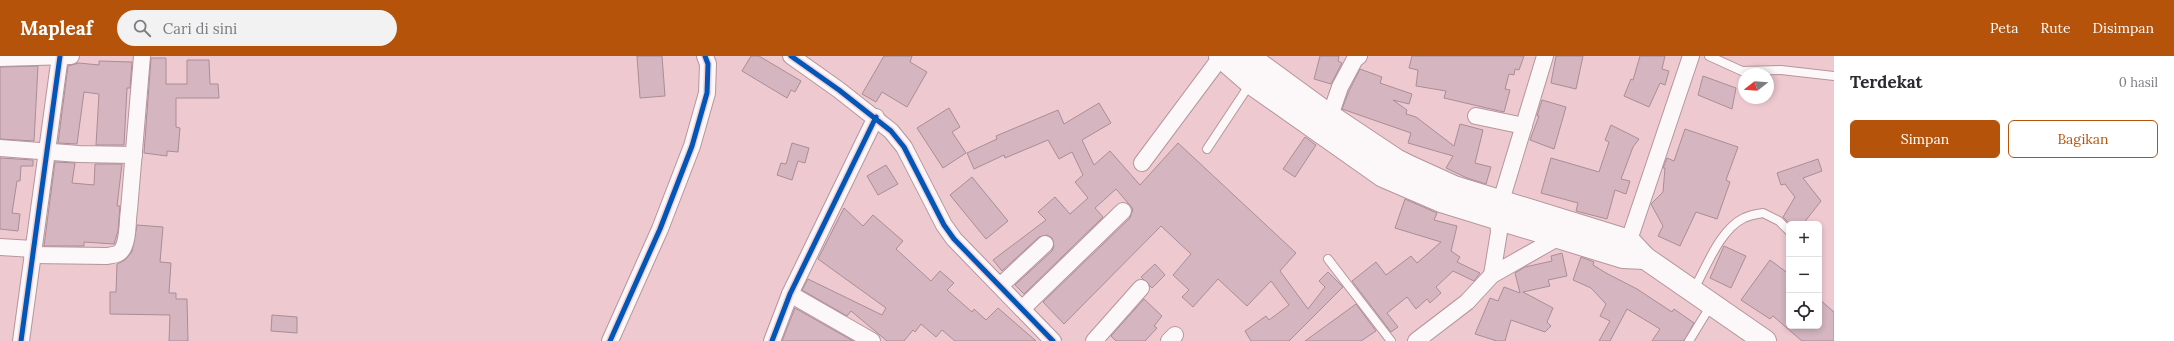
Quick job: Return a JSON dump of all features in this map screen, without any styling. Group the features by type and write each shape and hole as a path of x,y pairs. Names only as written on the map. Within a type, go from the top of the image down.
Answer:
{"highway":[{"path":"1220,57 1251,83 1383,176 1407,176 1454,187 1559,237 1626,249"},
{"path":"1254,58 1330,116 1396,160 1407,176"},
{"path":"1499,209 1626,249 1645,258 1692,292 1765,341"}],"street":[{"path":"0,58 64,56 46,152 21,341"},
{"path":"0,247 32,252 108,256 120,253 124,245 126,235 142,56"},
{"path":"610,341 660,229 692,146 706,99 708,64 705,56"},
{"path":"791,56 876,117 891,131 904,147 944,225 954,238 1053,341"},
{"path":"1330,116 1340,88 1355,59 1359,56"},
{"path":"1492,275 1499,232 1499,209 1545,56"},
{"path":"1626,249 1691,56"},
{"path":"1142,164 1220,57"},
{"path":"1476,116 1524,126"},
{"path":"772,341 790,294 876,117"},
{"path":"0,148 46,152 134,155"},
{"path":"1022,309 1123,211"},
{"path":"1416,341 1467,302 1492,275 1559,237"},
{"path":"1000,286 1045,244"},
{"path":"1094,341 1141,288"},
{"path":"790,294 872,341"}],"lane":[{"path":"1709,56 1742,71 1781,70 1834,76"},
{"path":"1207,149 1251,83"},
{"path":"1692,292 1726,231 1738,221 1763,213 1780,221 1786,228"},
{"path":"1328,258 1391,341"},
{"path":"1689,341 1712,304"}],"building":[{"path":"637,56 662,56 665,96 640,98"},
{"path":"751,56 759,56 801,81 795,92 791,90 787,98 742,71"},
{"path":"884,56 912,56 910,62 927,72 907,107 882,92 876,102 862,94"},
{"path":"1320,56 1339,56 1338,61 1342,63 1331,84 1314,79"},
{"path":"1412,56 1524,56 1519,70 1515,69 1514,75 1509,74 1505,89 1510,90 1504,112 1444,98 1446,91 1416,86 1418,70 1409,68"},
{"path":"1556,56 1583,56 1576,89 1551,83"},
{"path":"1640,56 1665,56 1662,69 1669,71 1665,85 1660,83 1649,107 1624,96 1631,79 1633,80"},
{"path":"151,58 166,58 166,84 187,84 187,60 209,60 210,84 218,84 219,98 176,98 176,127 180,128 178,152 167,151 167,156 144,153"},
{"path":"99,61 132,62 130,88 127,88 124,145 96,145 99,94 84,92 77,144 58,143 68,66 79,63 99,65"},
{"path":"38,66 34,141 0,139 0,67"},
{"path":"1360,69 1382,77 1380,83 1412,94 1409,104 1393,100 1407,110 1406,114 1416,117 1454,146 1460,124 1483,130 1475,163 1491,167 1486,184 1467,178 1446,168 1453,156 1408,143 1411,133 1342,109"},
{"path":"1703,76 1736,88 1732,109 1698,95"},
{"path":"1542,100 1566,107 1554,149 1530,140 1539,116 1537,116"},
{"path":"1099,103 1111,123 1082,140 1094,165 1110,151 1140,185 1178,143 1296,253 1280,271 1308,309 1325,287 1319,281 1328,272 1343,287 1289,341 1251,341 1245,331 1266,316 1269,320 1289,305 1271,281 1247,306 1218,279 1193,307 1182,297 1189,290 1173,275 1191,254 1161,226 1064,324 1043,302 1130,218 1133,209 1116,189 1095,208 1103,217 1024,294 1015,285 1052,251 1054,246 1052,238 1047,235 1039,237 1002,271 993,260 1046,220 1038,212 1055,197 1070,214 1088,198 1075,182 1083,175 1072,152 1059,159 1048,140 1005,158 1004,155 974,169 967,153 997,139 996,136 1058,110 1064,124"},
{"path":"949,108 960,127 952,132 966,153 943,168 917,128"},
{"path":"1611,125 1639,139 1633,147 1621,179 1630,181 1626,194 1615,190 1607,219 1576,211 1578,203 1541,193 1551,158 1599,172 1609,142 1605,140"},
{"path":"1685,129 1738,147 1726,180 1730,182 1717,219 1696,212 1680,246 1658,236 1663,226 1651,204 1663,192 1665,168 1663,168 1667,158 1674,161"},
{"path":"1305,137 1316,145 1295,177 1283,169"},
{"path":"792,143 809,148 805,163 798,161 792,180 777,175 781,163 786,164"},
{"path":"0,158 33,160 33,166 21,166 20,181 17,181 12,213 20,214 18,231 0,229"},
{"path":"1818,159 1822,171 1803,178 1821,201 1805,221 1787,221 1783,217 1795,197 1785,184 1781,185 1777,173"},
{"path":"55,162 75,163 72,183 94,185 95,164 122,164 117,206 120,206 118,231 114,244 84,242 84,246 44,246"},
{"path":"886,165 898,184 878,195 867,176"},
{"path":"972,177 1008,221 986,239 950,195"},
{"path":"1405,199 1437,213 1434,220 1457,226 1451,251 1460,257 1457,262 1480,273 1474,281 1453,271 1436,287 1441,293 1430,303 1427,299 1416,309 1407,297 1387,313 1398,327 1391,332 1352,281 1376,262 1386,275 1411,256 1417,263 1441,242 1395,228"},
{"path":"844,208 863,226 873,215 903,241 896,249 931,281 940,271 954,283 947,290 972,312 974,309 986,320 998,308 1036,341 955,341 942,330 936,337 921,324 915,332 913,330 904,341 887,341 851,311 847,316 802,290 808,279 882,315 886,308 818,259"},
{"path":"137,225 163,227 160,262 171,263 169,293 176,293 176,299 187,299 188,341 169,341 170,315 110,314 110,292 116,292 117,264 125,260 132,252"},
{"path":"1724,246 1746,256 1731,288 1710,278"},
{"path":"1562,253 1567,276 1548,280 1550,286 1523,292 1553,308 1547,322 1551,326 1545,332 1511,320 1505,341 1497,341 1475,334 1490,298 1498,301 1504,287 1520,293 1515,273 1525,267 1552,261 1551,256"},
{"path":"1581,257 1594,262 1593,265 1606,273 1637,289 1672,312 1674,309 1694,323 1684,341 1652,341 1660,329 1627,309 1610,341 1599,341 1610,321 1600,316 1606,304 1591,288 1573,280"},
{"path":"1770,260 1786,272 1786,327 1773,316 1770,319 1741,300"},
{"path":"1155,264 1165,275 1152,288 1141,277"},
{"path":"1144,299 1162,316 1154,326 1157,328 1145,341 1116,341 1111,336"},
{"path":"1822,302 1834,312 1834,341 1802,341 1788,329 1822,329"},
{"path":"1356,304 1376,331 1361,341 1305,341"},
{"path":"795,308 853,341 782,341"},
{"path":"272,315 297,317 297,333 271,331"}],"cycle path":[{"path":"21,341 60,56"},
{"path":"610,341 660,229 692,146 707,93 708,64 705,56"},
{"path":"791,56 839,90 891,131 904,147 944,225 954,239 1053,341"},
{"path":"772,341 790,294 876,117"}]}
